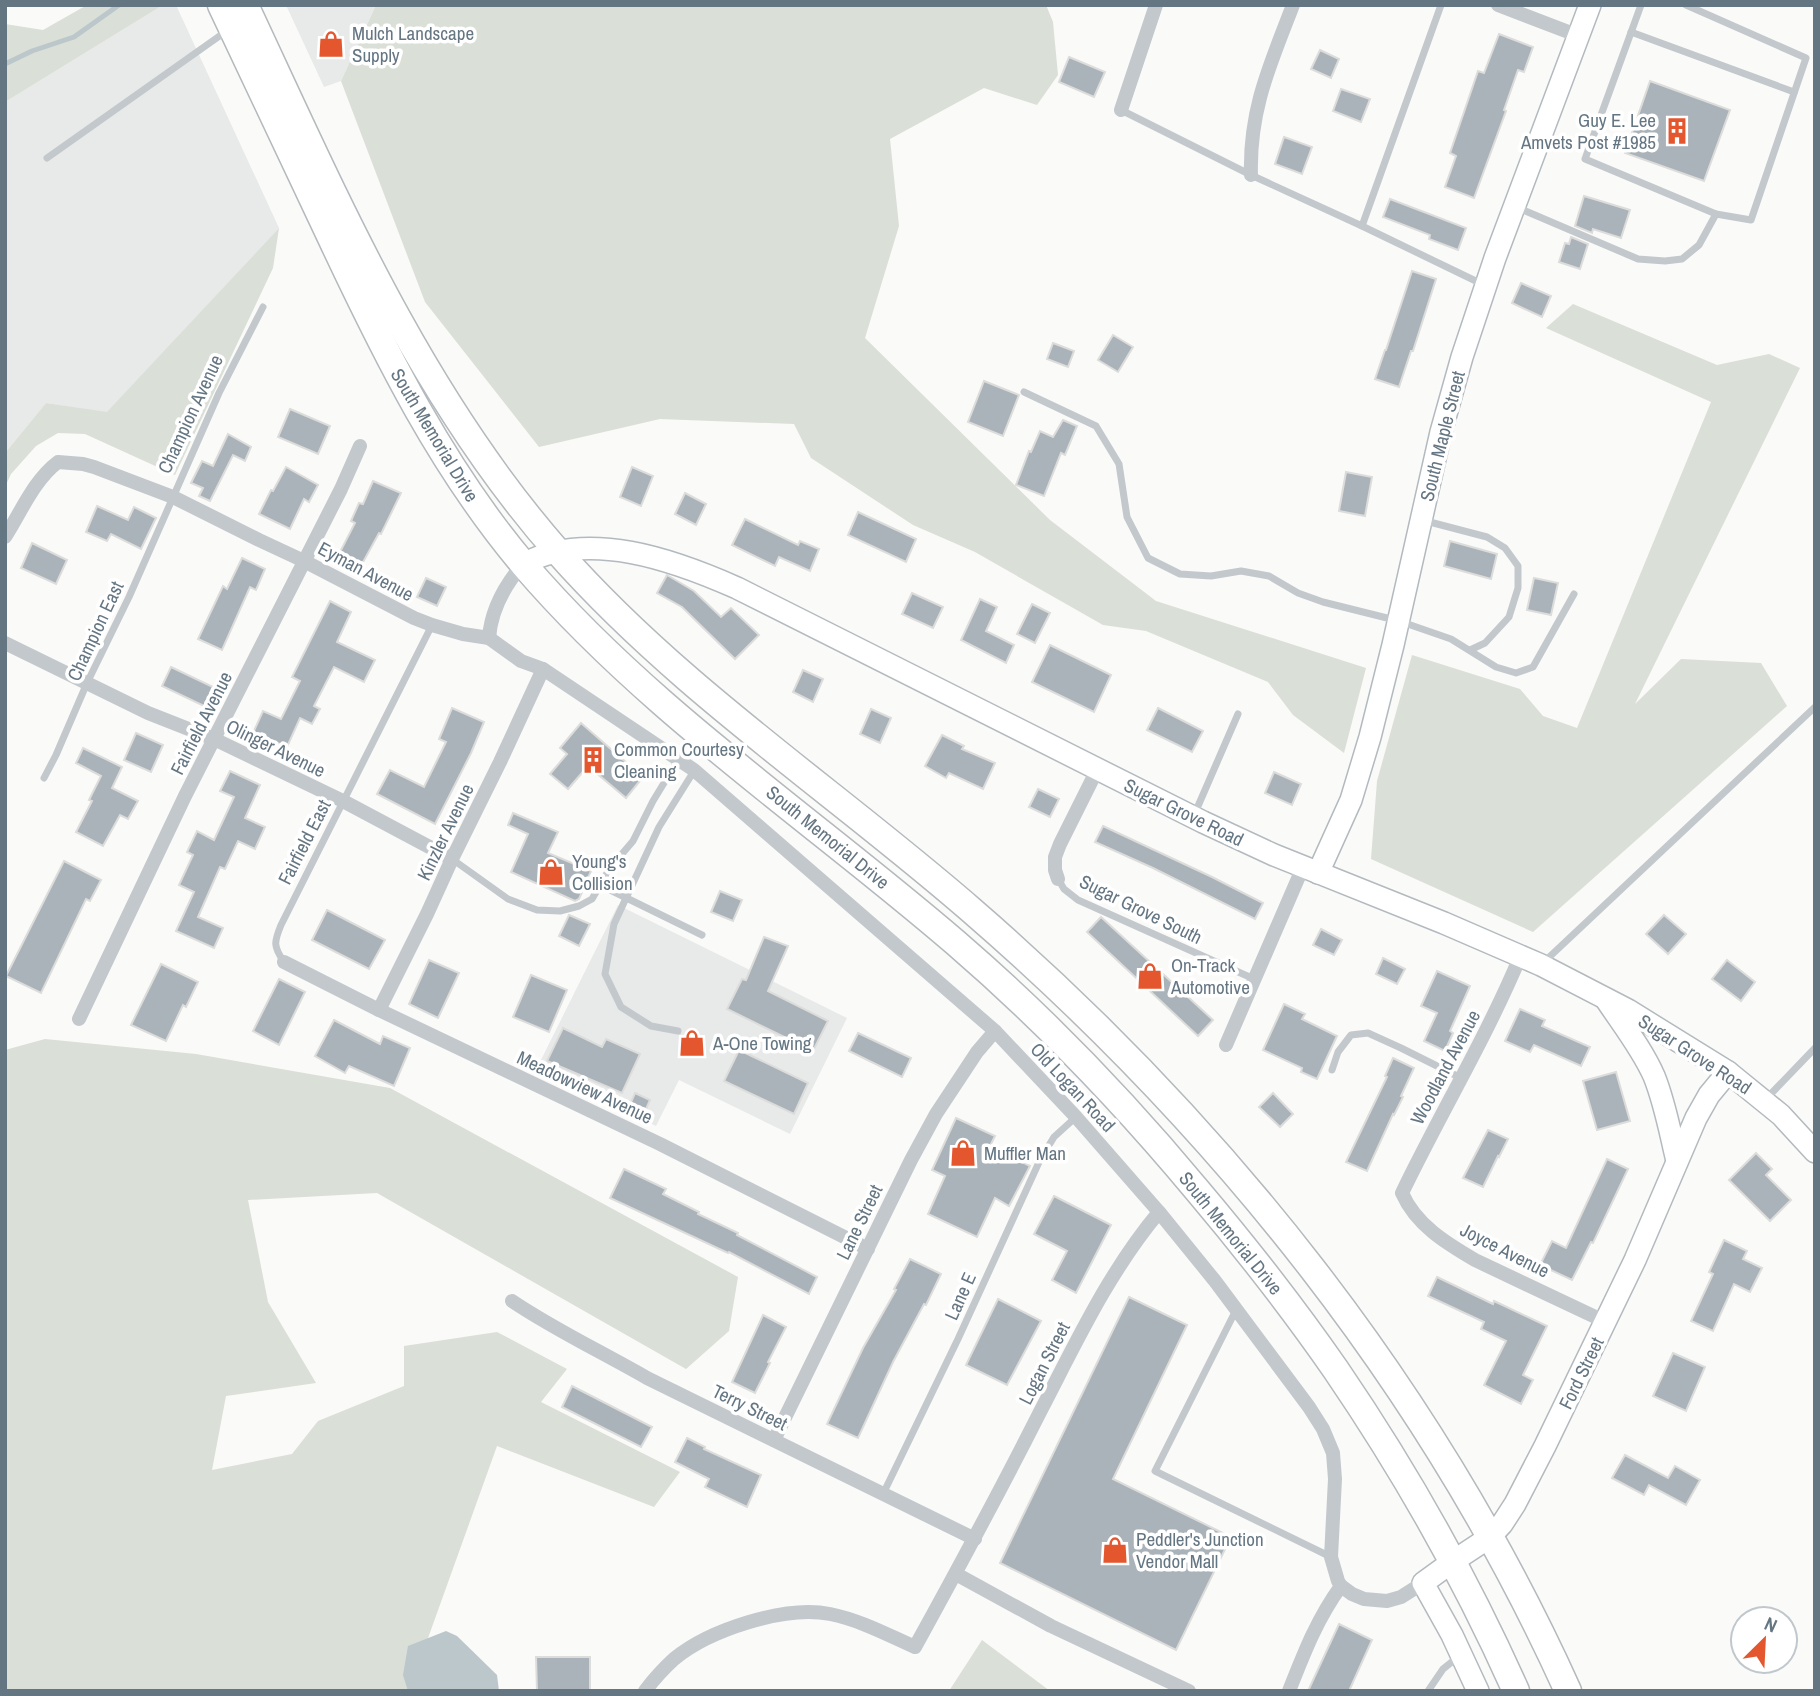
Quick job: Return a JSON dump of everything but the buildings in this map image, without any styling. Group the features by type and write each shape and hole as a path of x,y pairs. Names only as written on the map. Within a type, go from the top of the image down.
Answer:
{"highway":[{"name":"South Memorial Drive","path":"242,10 390,306 429,374 501,483 557,551 649,645 1022,954 1171,1100 1241,1179 1341,1306 1433,1442 1490,1536 1568,1691"},
{"name":"South Memorial Drive","path":"242,10 377,335 421,417 462,484 523,564 567,614 625,670 694,730 958,945 1035,1014 1162,1148 1245,1248 1368,1418 1415,1495 1516,1691"}],"street":[{"path":"1121,110 1156,5"},
{"path":"1251,176 1250,149 1258,100 1293,5"},
{"path":"1498,5 1579,36"},
{"name":"South Maple Street","path":"1311,870 1351,800 1399,621 1441,432 1455,382 1514,207 1590,5"},
{"name":"Fairfield Avenue","path":"79,1019 214,739 341,489 359,446"},
{"name":"Champion Avenue","path":"5,537 39,481 47,470 58,462 94,467 173,497"},
{"name":"Eyman Avenue","path":"173,497 414,618 463,634 488,638 521,661 543,669"},
{"name":"Sugar Grove Road","path":"523,564 538,556 557,551 587,549 620,551 699,571 762,600 1193,817 1311,870 1541,965 1628,1010 1728,1072 1765,1100 1815,1152"},
{"path":"488,638 495,608 509,580 523,564"},
{"name":"Olinger Avenue","path":"5,643 148,713 214,739 343,801 452,859"},
{"name":"Old Logan Road","path":"543,669 694,770 995,1031 1076,1117 1158,1212 1309,1407 1331,1446 1335,1479 1331,1557 1341,1586"},
{"name":"Kinzler Avenue","path":"379,1010 543,669"},
{"path":"1058,879 1055,858 1060,844 1097,770"},
{"path":"1226,1045 1254,979 1311,870"},
{"name":"Woodland Avenue","path":"1402,1193 1480,1043 1520,957"},
{"name":"Meadowview Avenue","path":"284,962 660,1144 868,1249"},
{"path":"1604,998 1639,1048 1654,1075 1678,1161"},
{"name":"Lane Street","path":"774,1440 911,1160 936,1114 977,1052 995,1031"},
{"name":"Ford Street","path":"1423,1583 1490,1536 1515,1504 1606,1322 1702,1107 1728,1072"},
{"name":"Joyce Avenue","path":"1402,1193 1407,1206 1418,1220 1455,1248 1606,1322"},
{"name":"Logan Street","path":"645,1691 661,1671 692,1647 735,1626 770,1616 804,1611 830,1614 854,1621 915,1647 975,1539 1099,1297 1126,1253 1158,1212"},
{"name":"Terry Street","path":"512,1301 537,1318 647,1378 975,1539"},
{"path":"956,1574 1051,1626 1189,1691"},
{"path":"1289,1691 1314,1629 1341,1586 1364,1599 1387,1601 1401,1597 1423,1583 1452,1635 1478,1691"}],"lane":[{"path":"1362,226 1441,5"},
{"path":"1641,5 1585,159 1716,214 1751,220 1806,58 1686,5"},
{"path":"47,158 242,10"},
{"path":"1631,32 1794,92"},
{"path":"1121,110 1251,176 1486,286"},
{"path":"1514,207 1638,259 1665,261 1682,259 1699,244 1716,214"},
{"name":"Champion Avenue","path":"173,497 219,393 263,307"},
{"path":"1024,392 1096,426 1119,464 1127,517 1149,558 1180,574 1211,576 1241,570 1269,576 1298,593 1323,602 1399,621 1451,639 1496,667 1516,673 1533,667 1574,594"},
{"name":"Champion East","path":"44,778 173,497"},
{"path":"1421,520 1487,537 1505,548 1518,566 1518,588 1509,617 1485,643 1469,650"},
{"name":"Fairfield East","path":"284,962 276,951 275,941 281,925 432,625"},
{"path":"1541,965 1815,707"},
{"path":"1193,817 1238,714"},
{"path":"452,859 509,899 537,909 560,911 579,906 592,899 610,868 633,841 678,759"},
{"path":"678,1031 651,1026 621,1007 605,974 614,924 659,827 694,770"},
{"name":"Sugar Grove South","path":"1058,879 1064,889 1078,900 1254,979"},
{"path":"600,885 702,935"},
{"path":"1332,1070 1338,1052 1351,1035 1367,1034 1462,1078"},
{"path":"1765,1100 1815,1048"},
{"name":"Lane E","path":"883,1494 1040,1160 1054,1137 1076,1117"},
{"path":"1236,1310 1155,1471 1331,1557"},
{"path":"1428,1691 1443,1669 1461,1654"}],"shaded area":[{"path":"87,5 163,5 5,102 5,24 43,30"},
{"path":"163,5 176,5 279,228 107,413 46,403 5,453 5,102"},
{"name":"Mulch Landscape Supply","path":"286,5 376,5 341,81 324,87"},
{"path":"376,5 1046,5 1053,22 1058,75 1037,105 984,88 890,139 899,226 865,338 1050,520 1156,601 1366,668 1344,753 1293,715 1268,682 1146,631 1103,625 975,552 913,525 811,458 794,424 660,419 539,447 425,302 341,81"},
{"path":"279,228 273,268 175,475 85,434 58,433 36,446 11,474 5,487 5,453 46,403 107,412"},
{"path":"1573,304 1717,365 1769,354 1800,368 1635,704 1681,659 1761,663 1787,706 1533,932 1371,859 1377,781 1412,655 1520,689 1543,716 1577,728 1711,402 1546,328"},
{"name":"A-One Towing","path":"618,905 847,1018 790,1134 679,1080 656,1126 537,1068"},
{"path":"45,1039 196,1054 390,1088 738,1277 729,1331 686,1369 377,1193 248,1200 268,1302 316,1383 226,1396 212,1470 292,1454 318,1421 404,1386 404,1346 497,1332 567,1369 541,1402 680,1472 654,1507 497,1446 409,1691 5,1691 5,1050"},
{"path":"446,1631 457,1636 497,1675 499,1691 408,1691 403,1675 408,1646"},
{"path":"982,1640 1050,1691 949,1691"}],"waterway":[{"path":"5,64 32,51 74,37 119,5"}],"place":[{"name":"Mulch Landscape Supply","path":"331,44"},
{"name":"Guy E. Lee Amvets Post #1985","path":"1677,131"},
{"name":"Common Courtesy Cleaning","path":"593,760"},
{"name":"Young's Collision","path":"551,872"},
{"name":"On-Track Automotive","path":"1150,976"},
{"name":"A-One Towing","path":"692,1043"},
{"name":"Muffler Man","path":"963,1153"},
{"name":"Peddler's Junction Vendor Mall","path":"1115,1550"}]}
